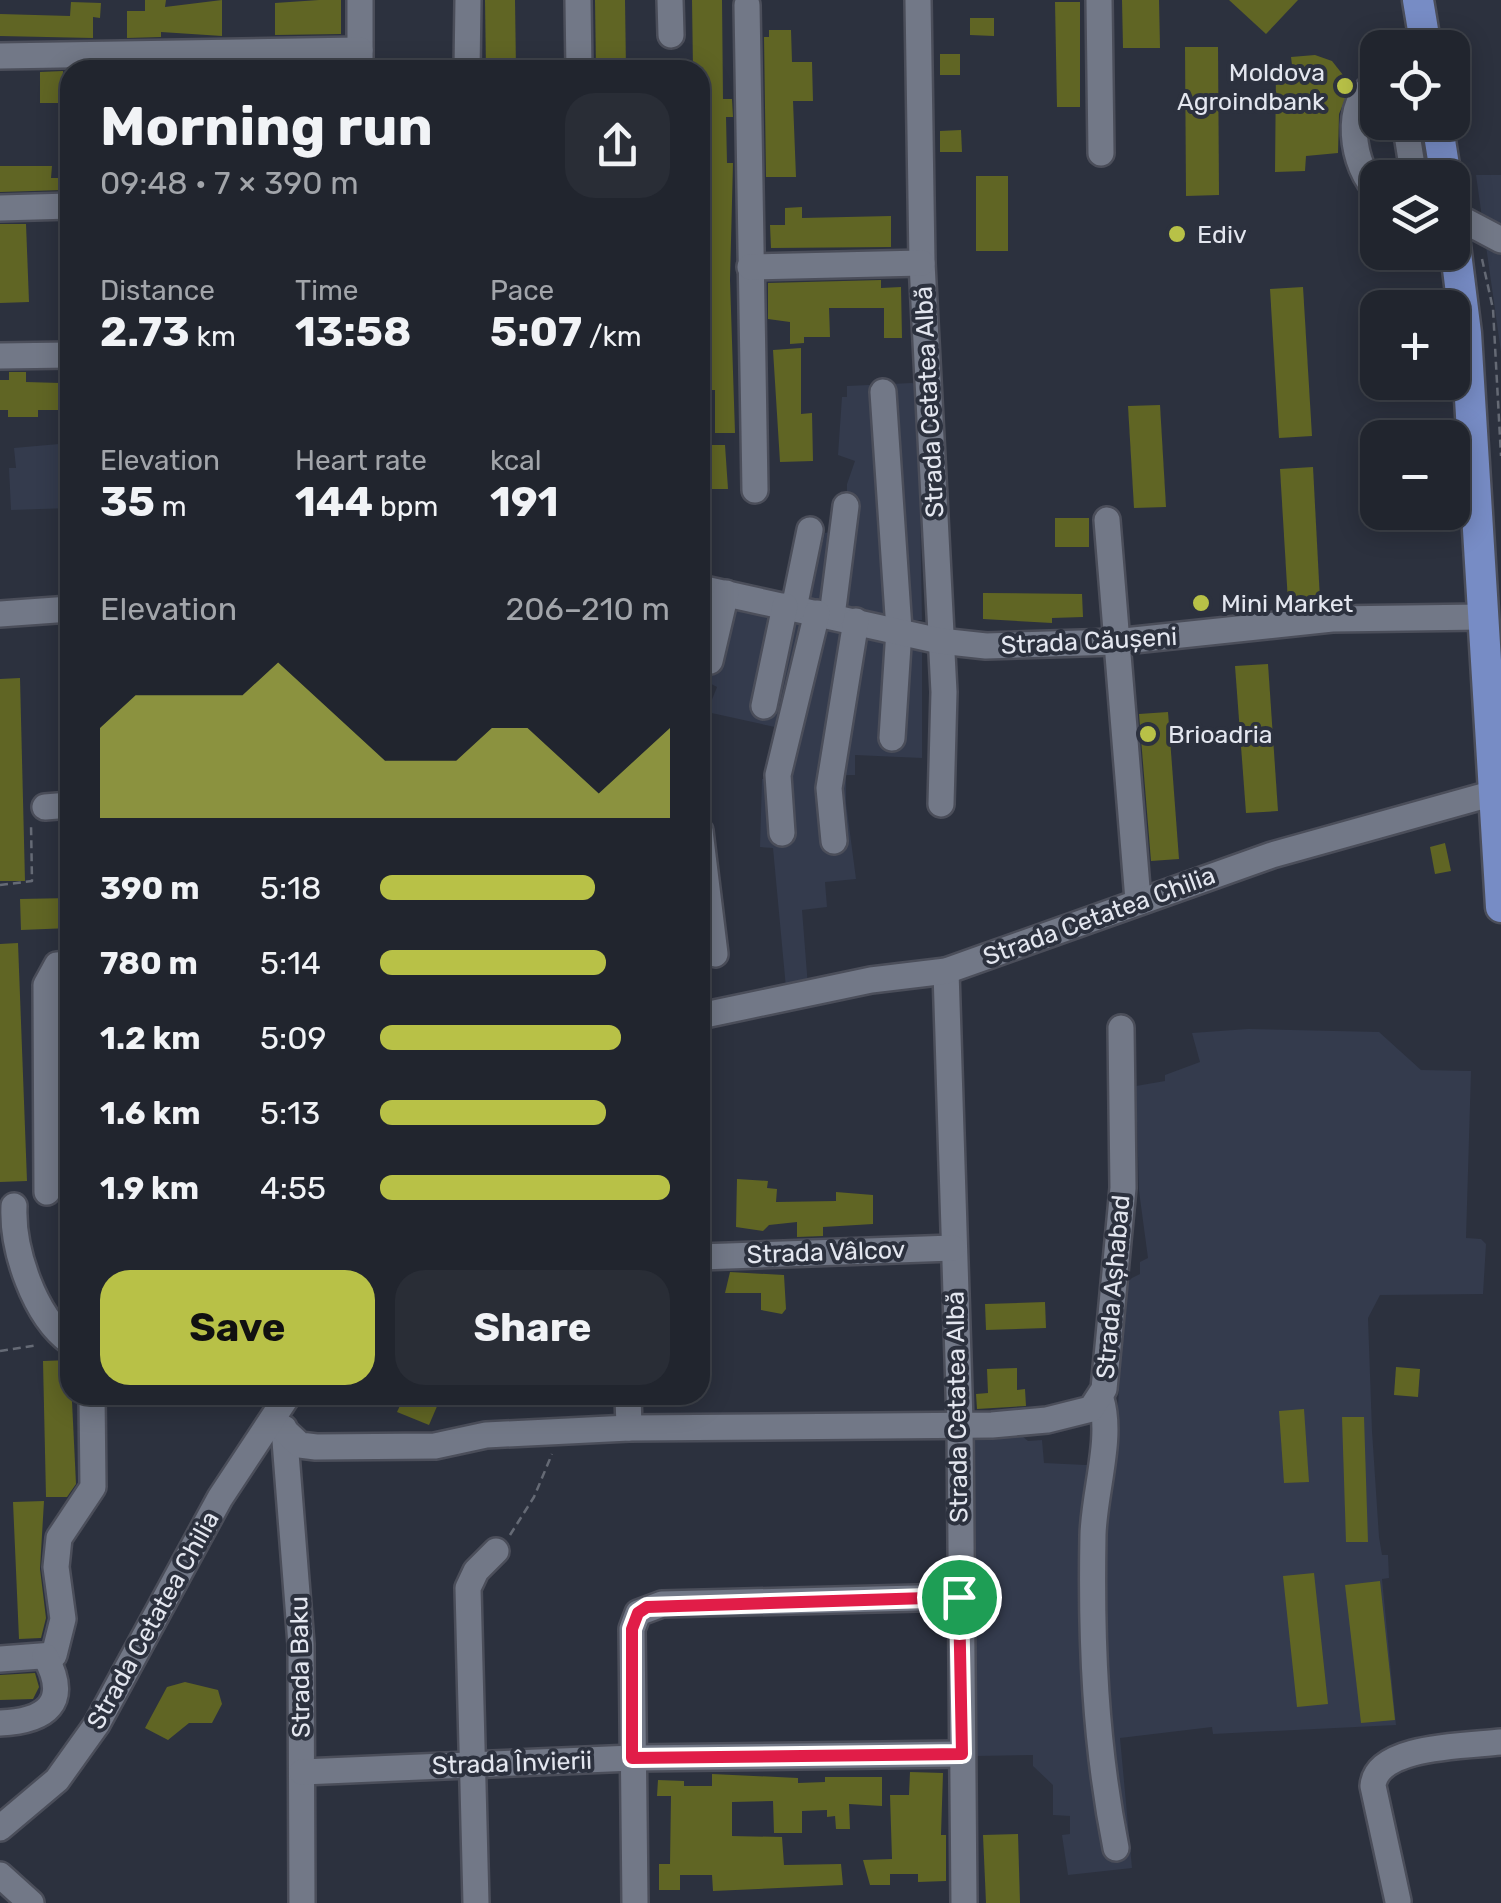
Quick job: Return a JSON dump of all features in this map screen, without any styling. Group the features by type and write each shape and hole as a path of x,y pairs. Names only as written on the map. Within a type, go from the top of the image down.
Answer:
{"main road":[{"path":"1418,0 1423,30"},
{"path":"1458,270 1466,333 1501,906"}],"street":[{"path":"0,56 360,60 360,0"},
{"path":"467,60 468,0"},
{"path":"578,0 579,60"},
{"path":"670,0 671,35"},
{"name":"Strada Cetatea Albă","path":"918,0 922,263 945,738 941,804"},
{"path":"1098,0 1101,153"},
{"path":"746,4 755,490"},
{"path":"1360,96 1355,118 1360,168"},
{"path":"0,208 60,206"},
{"path":"1470,226 1501,240"},
{"path":"750,267 922,263"},
{"path":"0,356 60,355"},
{"path":"883,392 899,630 892,738"},
{"path":"782,833 778,775 846,506"},
{"path":"1107,520 1138,900"},
{"path":"810,530 834,841"},
{"name":"Strada Căușeni","path":"710,590 940,640 986,646 1116,642 1332,619 1483,617"},
{"path":"710,661 726,593"},
{"path":"0,614 60,610"},
{"path":"764,706 817,613"},
{"name":"Strada Cetatea Chilia","path":"710,1014 872,980 946,970 1138,900 1322,840 1494,793"},
{"path":"710,913 715,954"},
{"path":"60,965 46,985 58,1188 7,1202 24,1276 60,1329"},
{"name":"Strada Cetatea Albă","path":"946,970 960,1423 964,1903"},
{"name":"Strada Așhabad","path":"960,1423 1047,1420 1090,1409 1101,1399 1123,1188 1121,1028"},
{"name":"Strada Vâlcov","path":"710,1256 953,1248"},
{"path":"1101,1399 1106,1434 1094,1498 1094,1709 1116,1848"},
{"path":"0,1659 54,1656 63,1619 56,1567 59,1538 94,1487 92,1405"},
{"path":"628,1405 629,1428"},
{"path":"283,1412 300,1445 316,1448 435,1446 486,1435 629,1428 960,1423"},
{"name":"Strada Cetatea Chilia","path":"0,1828 57,1780 97,1724 220,1498 283,1412"},
{"name":"Strada Baku","path":"283,1412 299,1596 302,1903"},
{"path":"476,1903 469,1764 468,1588 476,1571 496,1550"},
{"path":"635,1903 632,1629 638,1613 662,1604 959,1597"},
{"path":"0,1723 36,1720 52,1705 56,1685 45,1656"},
{"path":"1398,1902 1373,1786 1378,1768 1394,1757 1501,1742"},
{"name":"Strada Învierii","path":"302,1772 632,1758 962,1754"},
{"path":"0,1876 31,1903"}],"path":[{"path":"0,885 32,882 30,820 34,810 58,806"},
{"path":"0,1351 60,1340"},
{"path":"496,1550 534,1496 560,1434"}],"shaded area":[{"path":"1476,175 1501,175 1501,352"},
{"path":"847,386 918,386 922,620 907,621 807,603 825,533 830,532 830,522 847,500 847,484 855,461 838,455 842,397 847,397"},
{"path":"60,444 60,508 11,510 9,468 16,468 14,448"},
{"path":"710,598 778,618 922,642 922,758 855,755 855,775 846,775 846,803 856,879 825,882 827,907 802,910 808,987 786,988 773,848 760,847 762,779 767,779 775,727 710,713 717,687 710,683"},
{"path":"1248,1029 1379,1032 1421,1070 1471,1071 1466,1238 1481,1239 1486,1244 1483,1294 1380,1295 1368,1318 1379,1537 1382,1555 1388,1555 1389,1578 1382,1579 1396,1725 1213,1734 1212,1727 1120,1738 1132,1868 1068,1875 1062,1835 1070,1834 1070,1816 1053,1815 1053,1785 1033,1766 1033,1755 975,1756 973,1439 1022,1436 1028,1441 1042,1440 1044,1463 1107,1466 1118,1405 1126,1281 1140,1274 1140,1262 1148,1258 1139,1191 1136,1086 1165,1081 1165,1075 1200,1062 1192,1033"}],"building":[{"path":"145,0 166,0 165,7 222,0 222,36 161,32 161,37 127,38 127,11 145,11"},
{"path":"341,0 341,34 275,35 275,3"},
{"path":"485,0 515,0 516,60 486,60"},
{"path":"595,0 625,0 626,60 596,60"},
{"path":"692,0 722,0 723,99 732,99 733,117 726,117 727,163 733,163 730,280 735,433 715,433 715,390 710,390 710,60 693,60"},
{"path":"1122,0 1159,0 1160,48 1123,48"},
{"path":"1229,0 1298,0 1266,34"},
{"path":"71,2 101,3 100,18 93,17 93,38 0,36 0,14 70,16"},
{"path":"1055,2 1080,2 1080,107 1057,107"},
{"path":"970,18 994,18 994,36 970,35"},
{"path":"769,30 791,30 792,62 812,62 813,101 793,101 796,177 766,177 764,37 769,37"},
{"path":"1185,47 1218,47 1219,195 1186,196"},
{"path":"940,54 960,54 960,75 940,75"},
{"path":"1315,55 1332,61 1351,85 1339,114 1338,153 1306,156 1305,171 1275,172 1276,67 1292,65 1291,57"},
{"path":"60,71 60,103 40,103 40,72"},
{"path":"961,130 962,152 940,152 940,131"},
{"path":"0,166 52,166 51,178 60,178 60,190 0,192"},
{"path":"976,176 1008,176 1008,251 976,251"},
{"path":"802,207 802,218 891,216 891,247 771,248 770,225 785,225 785,208"},
{"path":"0,224 26,224 29,302 0,303"},
{"path":"881,280 881,288 901,287 902,338 884,338 884,308 829,308 830,337 804,337 804,343 790,344 790,322 768,319 768,283"},
{"path":"1303,287 1312,436 1279,438 1270,289"},
{"path":"801,348 801,414 812,413 813,461 780,462 773,350"},
{"path":"9,372 26,372 26,382 60,383 59,410 38,410 38,417 8,417 8,410 0,410 0,380 9,380"},
{"path":"1160,405 1166,507 1134,508 1128,406"},
{"path":"710,445 725,445 728,489 710,489"},
{"path":"1313,467 1320,600 1288,602 1280,469"},
{"path":"1055,518 1089,518 1089,547 1055,547"},
{"path":"983,593 1082,594 1083,617 1052,618 1052,623 983,619"},
{"path":"1268,664 1278,811 1246,813 1235,666"},
{"path":"20,678 25,881 0,881 0,679"},
{"path":"1168,712 1179,859 1151,861 1139,714"},
{"path":"1445,843 1451,871 1435,874 1430,847"},
{"path":"60,898 60,928 21,930 20,899"},
{"path":"18,943 27,1181 0,1182 0,944"},
{"path":"737,1179 768,1181 767,1188 777,1189 776,1202 836,1201 836,1192 873,1195 873,1224 823,1227 823,1236 797,1237 797,1222 769,1225 763,1231 736,1227"},
{"path":"730,1272 784,1275 786,1309 782,1314 761,1310 761,1293 725,1293"},
{"path":"1045,1302 1046,1328 986,1330 985,1304"},
{"path":"60,1360 60,1405 72,1405 76,1484 67,1497 46,1497 43,1361"},
{"path":"1396,1367 1420,1369 1418,1397 1394,1395"},
{"path":"1017,1368 1017,1390 1025,1389 1026,1406 977,1409 976,1394 988,1393 987,1369"},
{"path":"400,1405 438,1405 429,1425 397,1412"},
{"path":"1304,1409 1309,1482 1284,1483 1279,1411"},
{"path":"1342,1417 1364,1417 1368,1542 1346,1542"},
{"path":"44,1501 40,1569 46,1618 41,1638 19,1639 13,1502"},
{"path":"1314,1573 1328,1704 1297,1707 1283,1576"},
{"path":"1380,1581 1395,1720 1361,1723 1345,1585"},
{"path":"35,1673 39,1687 33,1699 0,1700 0,1675"},
{"path":"185,1682 218,1690 222,1704 212,1723 189,1723 168,1740 145,1728 167,1687"},
{"path":"910,1772 943,1773 941,1835 946,1835 946,1881 918,1882 918,1874 890,1874 890,1885 870,1885 863,1860 892,1859 890,1795 909,1795"},
{"path":"712,1774 798,1778 798,1783 825,1782 825,1777 882,1777 882,1806 849,1804 850,1829 836,1829 835,1816 827,1817 827,1810 802,1811 802,1833 774,1833 773,1801 732,1802 732,1836 782,1837 784,1865 841,1864 843,1885 713,1891 712,1875 680,1875 680,1890 659,1890 659,1864 670,1864 671,1796 657,1796 658,1780 684,1781 684,1786 712,1786"},
{"path":"1018,1834 1020,1903 986,1903 983,1835"}],"place":[{"name":"Moldova Agroindbank","path":"1345,86"},
{"name":"Ediv","path":"1177,234"},
{"name":"Mini Market","path":"1201,603"},
{"name":"Brioadria","path":"1148,734"}],"route":[{"path":"959,1597 962,1754 632,1758 632,1629 638,1613 647,1607 959,1597"}]}
